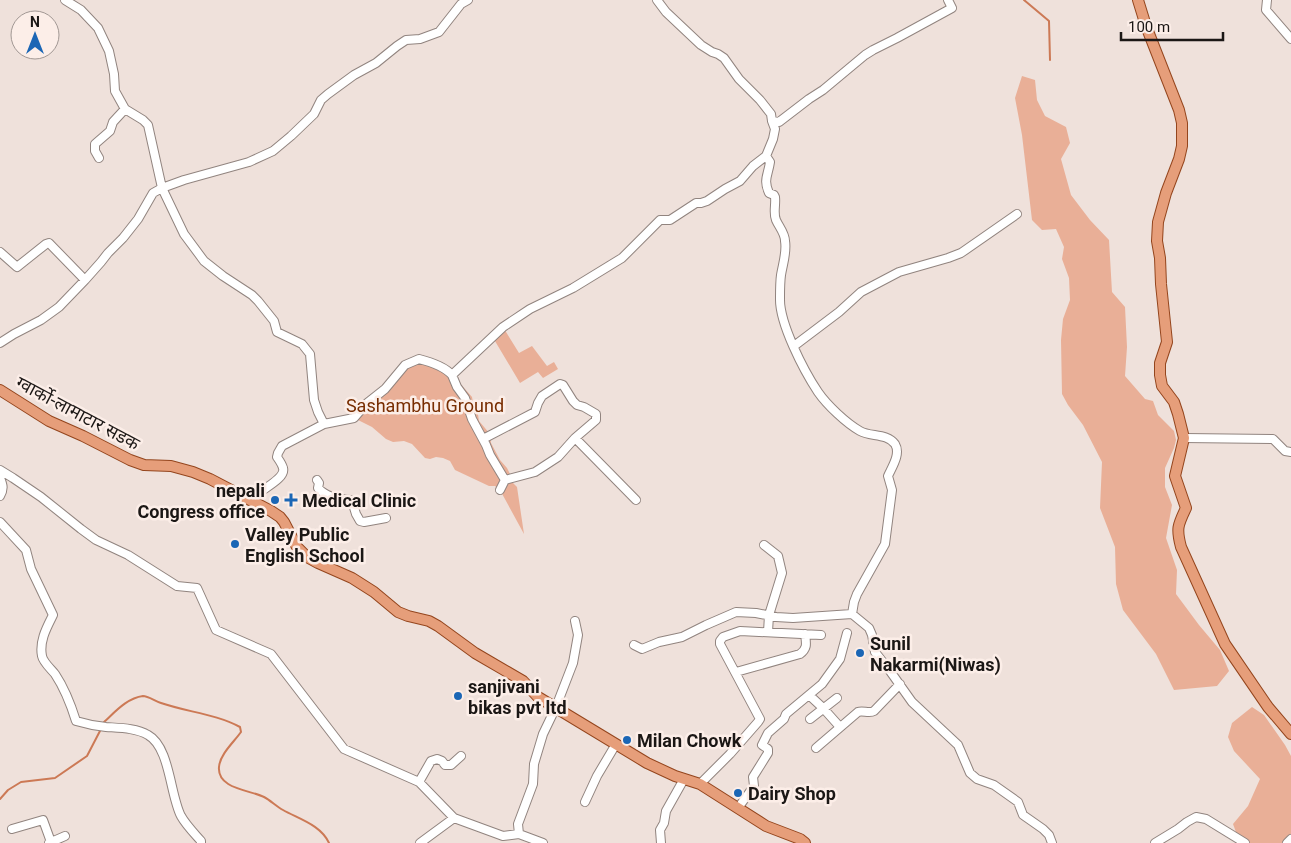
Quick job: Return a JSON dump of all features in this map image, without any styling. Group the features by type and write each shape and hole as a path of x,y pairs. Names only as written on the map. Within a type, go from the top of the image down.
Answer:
{"main road":[{"path":"1138,0 1182,122 1182,146 1164,199 1158,222 1157,241 1167,342 1160,363 1160,375 1162,386 1174,402 1184,438 1175,476 1186,508 1178,532 1181,547 1219,634 1268,707 1291,734"},
{"name":"ग्वार्को-लामाटार सडक","path":"0,390 50,421 130,460 144,465 180,468 210,479 253,500 280,517 297,547 307,557 352,578 374,592 398,612 434,623 474,653 523,681 538,697 647,763 700,784 766,826 800,839 805,843"}],"street":[{"path":"0,343 41,320 59,307 123,238 138,219 153,193 184,180 249,162 273,151 314,114 321,100 328,94 354,75 376,63 406,40 420,39 439,32 461,4 468,0"},
{"path":"452,375 503,327 530,309 573,288 622,258 660,220 670,220 696,203 701,204 707,201 740,181 753,166 766,156 775,129 771,114 739,79 724,58 701,45 666,12 657,0"},
{"path":"772,122 778,122 823,90 872,50 952,8 948,0"},
{"path":"1267,0 1266,10 1291,38"},
{"path":"71,2 98,28 109,51 114,74 115,91 125,109 148,125 162,188 184,234 204,261 258,301 274,321 277,332 302,344 310,354 314,400 324,424"},
{"path":"99,158 95,151 95,144 110,131 114,122 125,109"},
{"path":"766,156 770,162 766,185 769,193 775,197 775,219 785,238 786,251 781,274 779,300 781,315 807,377 824,401 861,432 890,439 897,449 895,461 888,476 892,490 885,544 857,594 852,614"},
{"path":"794,346 839,312 861,292 899,272 960,253 1017,214"},
{"path":"0,252 18,268 49,243 85,280"},
{"path":"253,500 282,475 283,467 276,457 282,446 324,424 354,418 366,404 385,389 405,366 419,359 437,364 450,372 457,388 465,398 472,419 490,455 505,480"},
{"path":"483,439 535,412 542,396 560,384 563,385 577,405 596,414 596,420 575,438 558,457 535,472 505,480 500,490"},
{"path":"575,438 636,500"},
{"path":"1184,438 1273,439 1285,451 1291,452"},
{"path":"0,470 41,497 96,540 128,555 177,586 197,588 216,630 271,654 344,748 419,782 454,818 502,840 519,834 543,843"},
{"path":"0,478 3,491 0,496"},
{"path":"317,480 320,491 333,498 352,501 360,521 386,518"},
{"path":"0,522 26,550 31,569 54,615 45,633 42,658 56,675 70,701 76,721 97,726 127,728 147,734 158,744 165,761 174,800 182,818 201,843"},
{"path":"764,545 778,556 782,573 769,615 768,632"},
{"path":"634,645 642,649 659,642 682,637 736,612 793,618 852,614 869,628 875,652 912,702 958,745 970,773 977,779 994,785 1018,802 1024,814 1049,835 1052,843"},
{"path":"519,834 518,824 534,784 534,764 542,734 556,707 573,663 578,635 575,621"},
{"path":"700,784 730,754 760,719 720,644 720,640 723,637 740,631 821,635"},
{"path":"738,808 754,786 753,777 768,753 768,749 762,745 768,733 784,719 786,714 822,684 840,659 847,633"},
{"path":"736,672 800,654 806,647 805,634"},
{"path":"816,748 858,712 874,711 900,684"},
{"path":"809,695 840,728"},
{"path":"810,719 837,698"},
{"path":"585,802 597,776 616,744"},
{"path":"419,782 431,761 437,759 445,765 451,765 461,756"},
{"path":"661,843 660,830 664,823 666,811 684,779"},
{"path":"1155,843 1196,817 1206,819 1244,843"},
{"path":"420,843 454,818"},
{"path":"12,829 42,820 50,842 65,836"},
{"path":"1287,843 1291,839"}],"green space":[{"path":"1022,76 1035,80 1037,100 1045,116 1066,127 1070,143 1061,159 1071,195 1090,220 1109,240 1112,292 1125,307 1127,347 1125,376 1145,399 1153,401 1158,415 1174,431 1176,440 1165,468 1165,487 1172,505 1166,538 1177,570 1176,594 1220,650 1229,671 1217,686 1174,690 1156,654 1123,610 1116,584 1115,547 1100,508 1102,462 1083,425 1062,394 1061,340 1063,319 1070,300 1069,278 1062,259 1064,247 1056,229 1042,230 1032,220 1022,135 1015,98"},
{"path":"503,327 519,353 532,346 547,366 554,362 558,369 543,378 538,372 520,383 492,336"},
{"name":"Sashambhu Ground","path":"419,359 450,372 472,397 473,403 477,408 479,421 490,434 491,443 517,487 524,534 500,490 495,486 489,486 455,470 450,461 443,458 425,458 412,444 404,441 393,442 386,439 372,427 354,418 405,365"},
{"path":"1252,707 1264,715 1291,756 1291,843 1240,843 1233,824 1248,806 1260,779 1234,751 1228,737 1232,723"}],"waterway":[{"path":"1024,0 1049,21 1050,60"},
{"path":"103,725 122,706 132,699 143,696 171,706 221,719 240,727 241,732 220,762 220,774 223,780 236,788 264,797 283,810 309,823 321,832 329,843"},
{"path":"0,799 8,790 21,782 55,778 87,756 101,729"}],"place":[{"name":"nepali Congress office","path":"275,500"},
{"name":"Medical Clinic","path":"291,500"},
{"name":"Valley Public English School","path":"235,544"},
{"name":"Sunil Nakarmi(Niwas)","path":"860,653"},
{"name":"sanjivani bikas pvt ltd","path":"458,696"},
{"name":"Milan Chowk","path":"627,740"},
{"name":"Dairy Shop","path":"738,793"}]}
